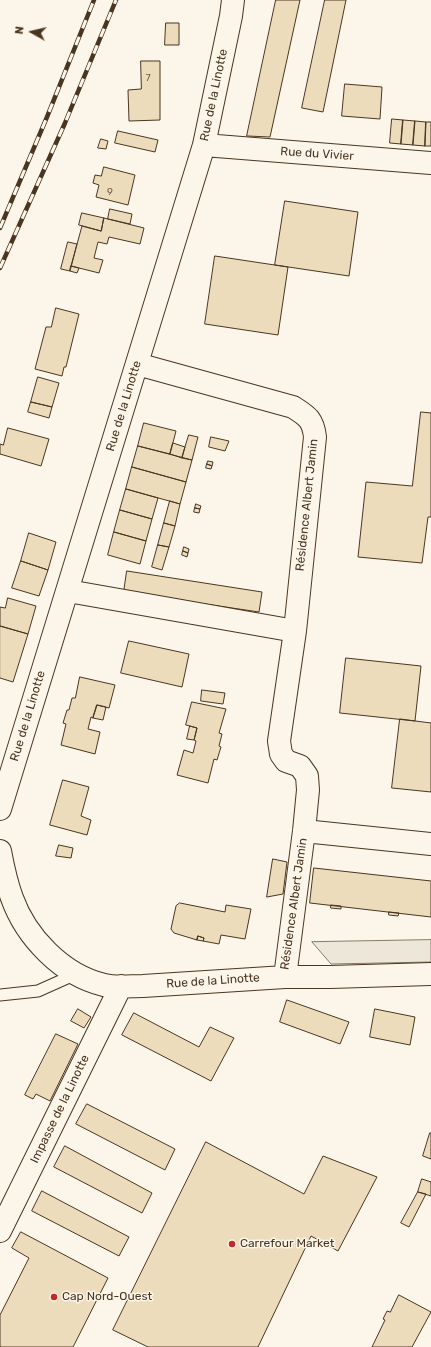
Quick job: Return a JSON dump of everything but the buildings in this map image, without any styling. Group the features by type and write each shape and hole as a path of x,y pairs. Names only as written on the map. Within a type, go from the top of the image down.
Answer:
{"street":[{"name":"Rue de la Linotte","path":"0,809 204,145 232,16 233,0"},
{"name":"Rue du Vivier","path":"204,145 431,162"},
{"name":"Résidence Albert Jamin","path":"137,364 293,407 306,415 314,425 315,436 295,631 279,741 281,754 286,761 300,766 307,776 308,790 285,977"},
{"path":"68,590 295,631"},
{"name":"Résidence Albert Jamin","path":"304,830 431,844"},
{"name":"Rue de la Linotte","path":"0,850 4,873 12,899 24,923 39,943 55,959 76,974 91,981 105,985 121,986 285,977 431,974"},
{"name":"Impasse de la Linotte","path":"0,1231 121,986"}],"lane":[{"path":"0,995 38,991 76,974"}],"shaded area":[{"path":"431,940 431,962 331,964 312,942"}],"railway":[{"path":"0,228 94,0"},
{"path":"0,268 65,123 116,0"}],"place":[{"name":"Carrefour Market","path":"232,1244"},
{"name":"Cap Nord-Ouest","path":"54,1297"}]}
